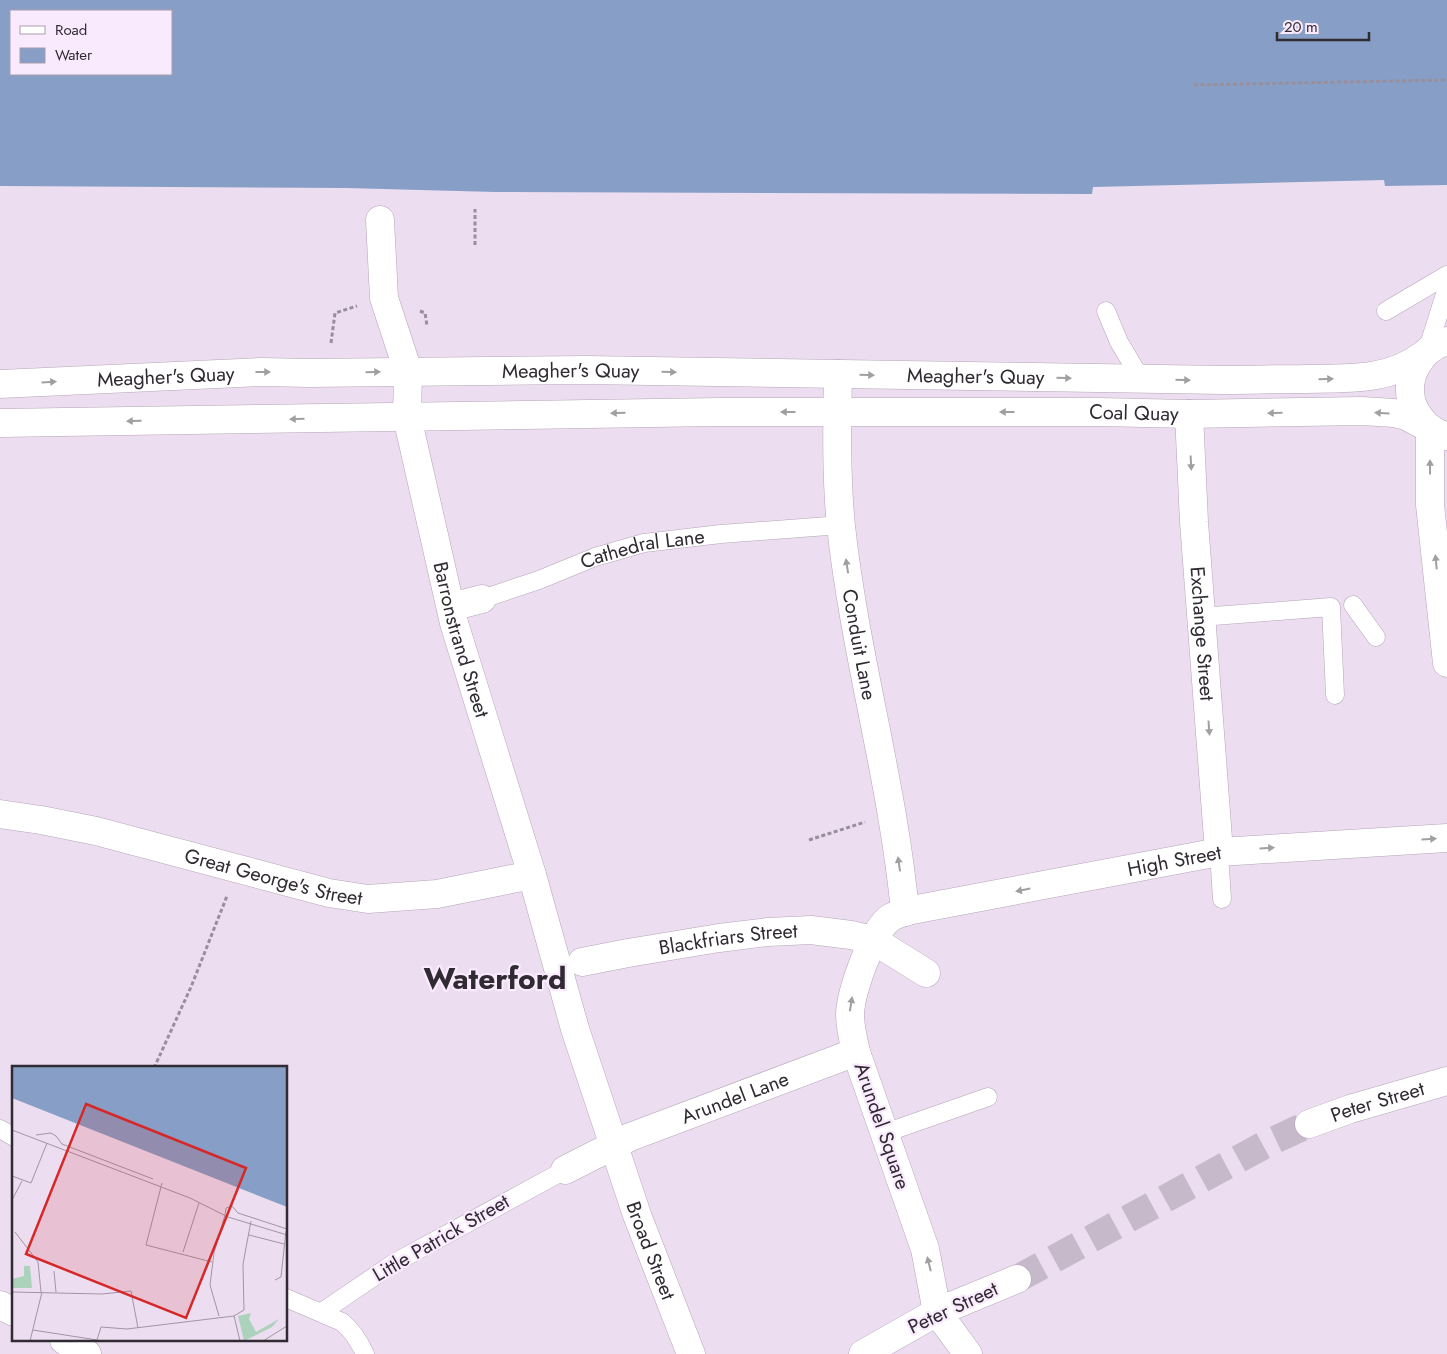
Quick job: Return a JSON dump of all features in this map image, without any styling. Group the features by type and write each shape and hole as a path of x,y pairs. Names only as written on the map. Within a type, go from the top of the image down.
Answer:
{"street":[{"name":"Barronstrand Street","path":"380,220 384,298 408,371 407,417 451,607 529,867 575,1029 614,1145"},
{"name":"Coal Quay","path":"1141,379 1225,380 1362,377 1394,371 1407,366 1432,349"},
{"path":"1432,349 1418,362 1412,374 1410,389 1412,403 1418,416 1435,430 1430,505 1440,653"},
{"name":"Meagher's Quay","path":"0,384 262,372 586,370 1141,379"},
{"name":"Conduit Lane","path":"838,374 837,412 841,525 850,589 892,814 905,912"},
{"name":"Coal Quay","path":"837,412 1189,414 1379,412 1406,416 1435,430"},
{"name":"Meagher's Quay","path":"0,423 837,412"},
{"name":"Exchange Street","path":"1189,414 1194,522 1218,852"},
{"name":"Cathedral Lane","path":"451,607 482,599"},
{"name":"Great George's Street","path":"0,814 86,829 329,893 368,899 437,894 529,867"},
{"name":"High Street","path":"905,912 1218,852 1447,838"},
{"name":"Arundel Square","path":"905,912 889,918 874,940 857,981 851,1004 850,1026 856,1052 925,1249 937,1312"},
{"name":"Blackfriars Street","path":"582,962 768,932 811,930 841,933 874,940"},
{"path":"874,940 926,973"},
{"name":"Arundel Lane","path":"565,1170 630,1137 856,1052"},
{"name":"Peter Street","path":"1309,1124 1350,1109 1447,1081"},
{"name":"Broad Street","path":"614,1145 637,1215 691,1354"},
{"name":"Peter Street","path":"864,1354 937,1312 1017,1278"},
{"path":"0,1305 12,1311"},
{"path":"937,1312 968,1354"},
{"path":"67,1342 86,1354"}],"lane":[{"path":"1386,311 1447,275"},
{"path":"1432,349 1447,288"},
{"path":"1106,311 1120,342 1141,379"},
{"name":"Cathedral Lane","path":"482,599 539,580 595,556 635,545 721,534 841,525"},
{"path":"1353,605 1376,637"},
{"path":"1201,618 1331,607 1335,695"},
{"path":"1218,852 1222,898"},
{"path":"885,1133 988,1097"},
{"path":"0,1129 12,1136"},
{"name":"Little Patrick Street","path":"322,1312 394,1263 565,1170"},
{"path":"288,1299 322,1312 350,1328 361,1344 365,1354"}],"path":[{"path":"1194,85 1447,80"},
{"path":"475,209 475,246"},
{"path":"330,347 335,313 384,298"},
{"path":"809,840 892,814"},
{"path":"155,1066 191,988 228,892"}],"water":[{"path":"0,0 1447,0 1447,185 1385,186 1384,180 1093,187 1092,194 495,192 346,188 0,186"}],"tunnel":[{"path":"1017,1279 1268,1143 1309,1124"}],"district":[{"name":"Waterford","path":"495,978"}]}
